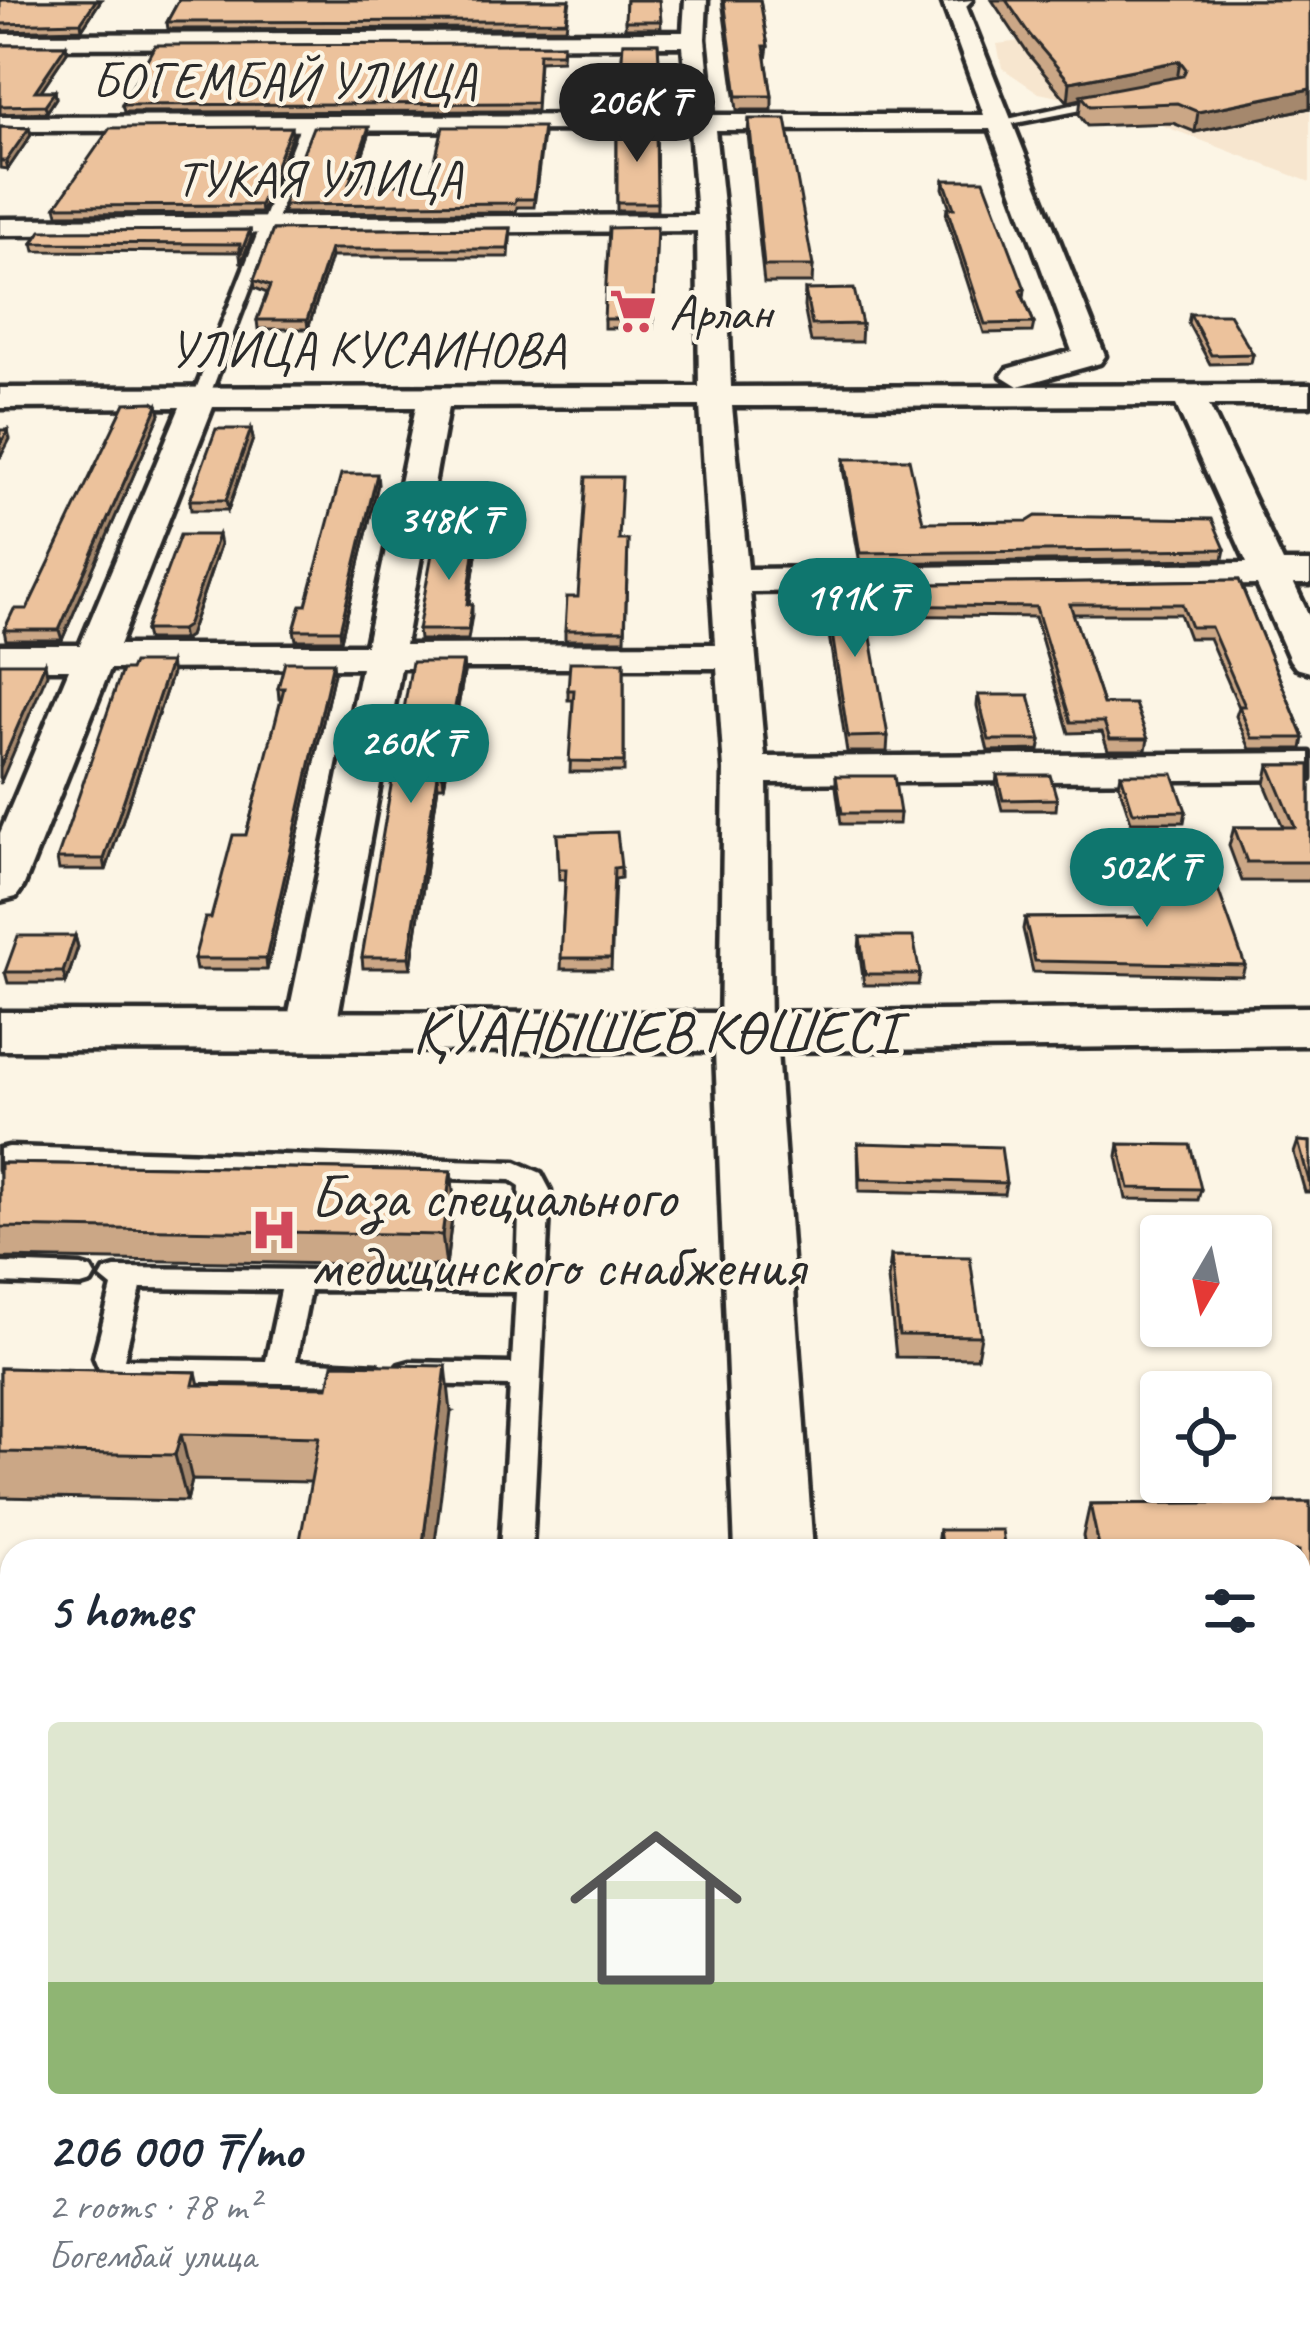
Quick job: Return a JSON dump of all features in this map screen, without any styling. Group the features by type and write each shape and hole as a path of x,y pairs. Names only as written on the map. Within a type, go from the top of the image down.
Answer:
{"street":[{"path":"696,0 694,39 711,223 715,394 745,770 745,1032 773,1539"},
{"path":"953,394 1089,356 954,2 961,0"},
{"path":"0,40 694,39"},
{"name":"БОГЕМБАЙ УЛИЦА","path":"0,124 1000,122"},
{"name":"ТУКАЯ УЛИЦА","path":"0,227 711,223"},
{"path":"1188,394 1310,660"},
{"path":"310,1032 434,395"},
{"name":"УЛИЦА КУСАИНОВА","path":"0,398 1310,395"},
{"path":"0,886 201,397"},
{"path":"730,581 1310,573"},
{"path":"0,657 736,656"},
{"path":"745,770 1310,766"},
{"name":"ҚУАНЫШЕВ КӨШЕСІ","path":"0,1030 745,1032 1310,1026"}],"lane":[{"path":"1000,122 1131,97"},
{"path":"201,397 272,226 307,124"},
{"path":"0,1160 9,1156 515,1171 531,1180 536,1190 516,1539"},
{"path":"0,1273 81,1276"},
{"path":"526,1375 118,1370 111,1366 120,1278 530,1282"},
{"path":"279,1372 298,1279"}],"shaded area":[{"path":"1310,5 1310,182 1125,111 1039,93 1002,68 997,44"}],"building":[{"path":"0,0 96,0 81,22 0,24"},
{"path":"179,0 569,0 566,21 167,22"},
{"path":"626,0 659,0 661,21 625,21"},
{"path":"724,0 760,0 772,96 737,96"},
{"path":"1006,0 1310,0 1310,89 1198,112 1177,103 1090,106 1081,95 1183,76 1186,69 1180,61 1070,82"},
{"path":"623,43 658,43 661,101 619,103"},
{"path":"563,44 562,53 539,53 536,103 122,105 155,45"},
{"path":"0,45 66,45 35,91 55,91 45,105 0,106"},
{"path":"749,119 786,119 813,266 764,266"},
{"path":"0,127 29,128 6,161 0,161"},
{"path":"291,127 260,205 56,206 110,128"},
{"path":"313,127 369,127 349,184 429,184 443,127 543,127 534,199 283,205"},
{"path":"617,127 656,127 657,203 617,203"},
{"path":"944,180 984,180 1034,323 985,324 947,208 954,208"},
{"path":"657,227 653,319 604,319 609,228"},
{"path":"511,228 508,249 330,249 307,320 257,320 270,286 254,280 273,230"},
{"path":"250,230 240,255 240,244 33,243 41,231"},
{"path":"854,289 862,324 812,325 805,290"},
{"path":"1190,314 1229,314 1253,354 1211,355"},
{"path":"125,403 158,405 59,630 4,630 14,609 27,609"},
{"path":"216,429 251,429 226,500 190,500"},
{"path":"844,459 909,459 923,522 1028,521 1036,516 1212,519 1225,549 860,553"},
{"path":"341,474 377,474 340,630 294,630 301,605 306,605"},
{"path":"586,477 622,477 619,540 628,540 625,630 565,630 567,597 578,597"},
{"path":"436,532 477,532 468,630 418,630"},
{"path":"180,535 218,535 187,626 145,630"},
{"path":"861,580 888,736 848,737 824,581"},
{"path":"1239,580 1304,738 1252,738 1239,706 1245,706 1211,627 1191,627 1182,604 1070,604 1103,704 1135,704 1148,739 1110,739 1104,722 1071,722 1036,607 869,605 866,585"},
{"path":"285,662 333,662 266,959 194,959 205,918 211,918 233,835 246,835 284,688 278,688"},
{"path":"412,662 463,662 443,775 437,775 409,957 362,957"},
{"path":"570,662 624,662 624,762 569,761 574,690 568,690"},
{"path":"0,663 45,663 0,767"},
{"path":"133,663 170,663 104,859 57,859 122,670 130,670"},
{"path":"978,695 1029,695 1041,740 989,740"},
{"path":"1269,765 1310,765 1310,862 1247,862 1234,827 1295,827"},
{"path":"1121,774 1173,774 1186,811 1133,812"},
{"path":"997,775 1050,775 1057,799 1003,800"},
{"path":"836,776 894,776 900,813 842,813"},
{"path":"617,832 621,867 614,868 611,958 561,958 566,869 559,869 557,834"},
{"path":"1141,878 1214,878 1245,965 1035,961 1025,918 1153,917"},
{"path":"18,936 75,936 63,972 5,972"},
{"path":"860,937 913,937 920,974 865,974"},
{"path":"1298,1141 1310,1142 1310,1181 1309,1181"},
{"path":"858,1143 1001,1147 1006,1183 860,1179"},
{"path":"1119,1144 1190,1145 1201,1189 1129,1188"},
{"path":"0,1163 451,1171 442,1235 0,1227"},
{"path":"891,1256 970,1257 981,1336 899,1335"},
{"path":"333,1364 446,1366 424,1539 300,1539 319,1437 181,1434 175,1455 0,1452 0,1368 196,1372 193,1385 328,1387"},
{"path":"1310,1502 1310,1539 1097,1539 1090,1504"},
{"path":"939,1530 1002,1530 1003,1539 940,1539"}],"place":[{"name":"Арлан","path":"633,311"},
{"name":"База специального медицинского снабжения","path":"274,1230"}]}
